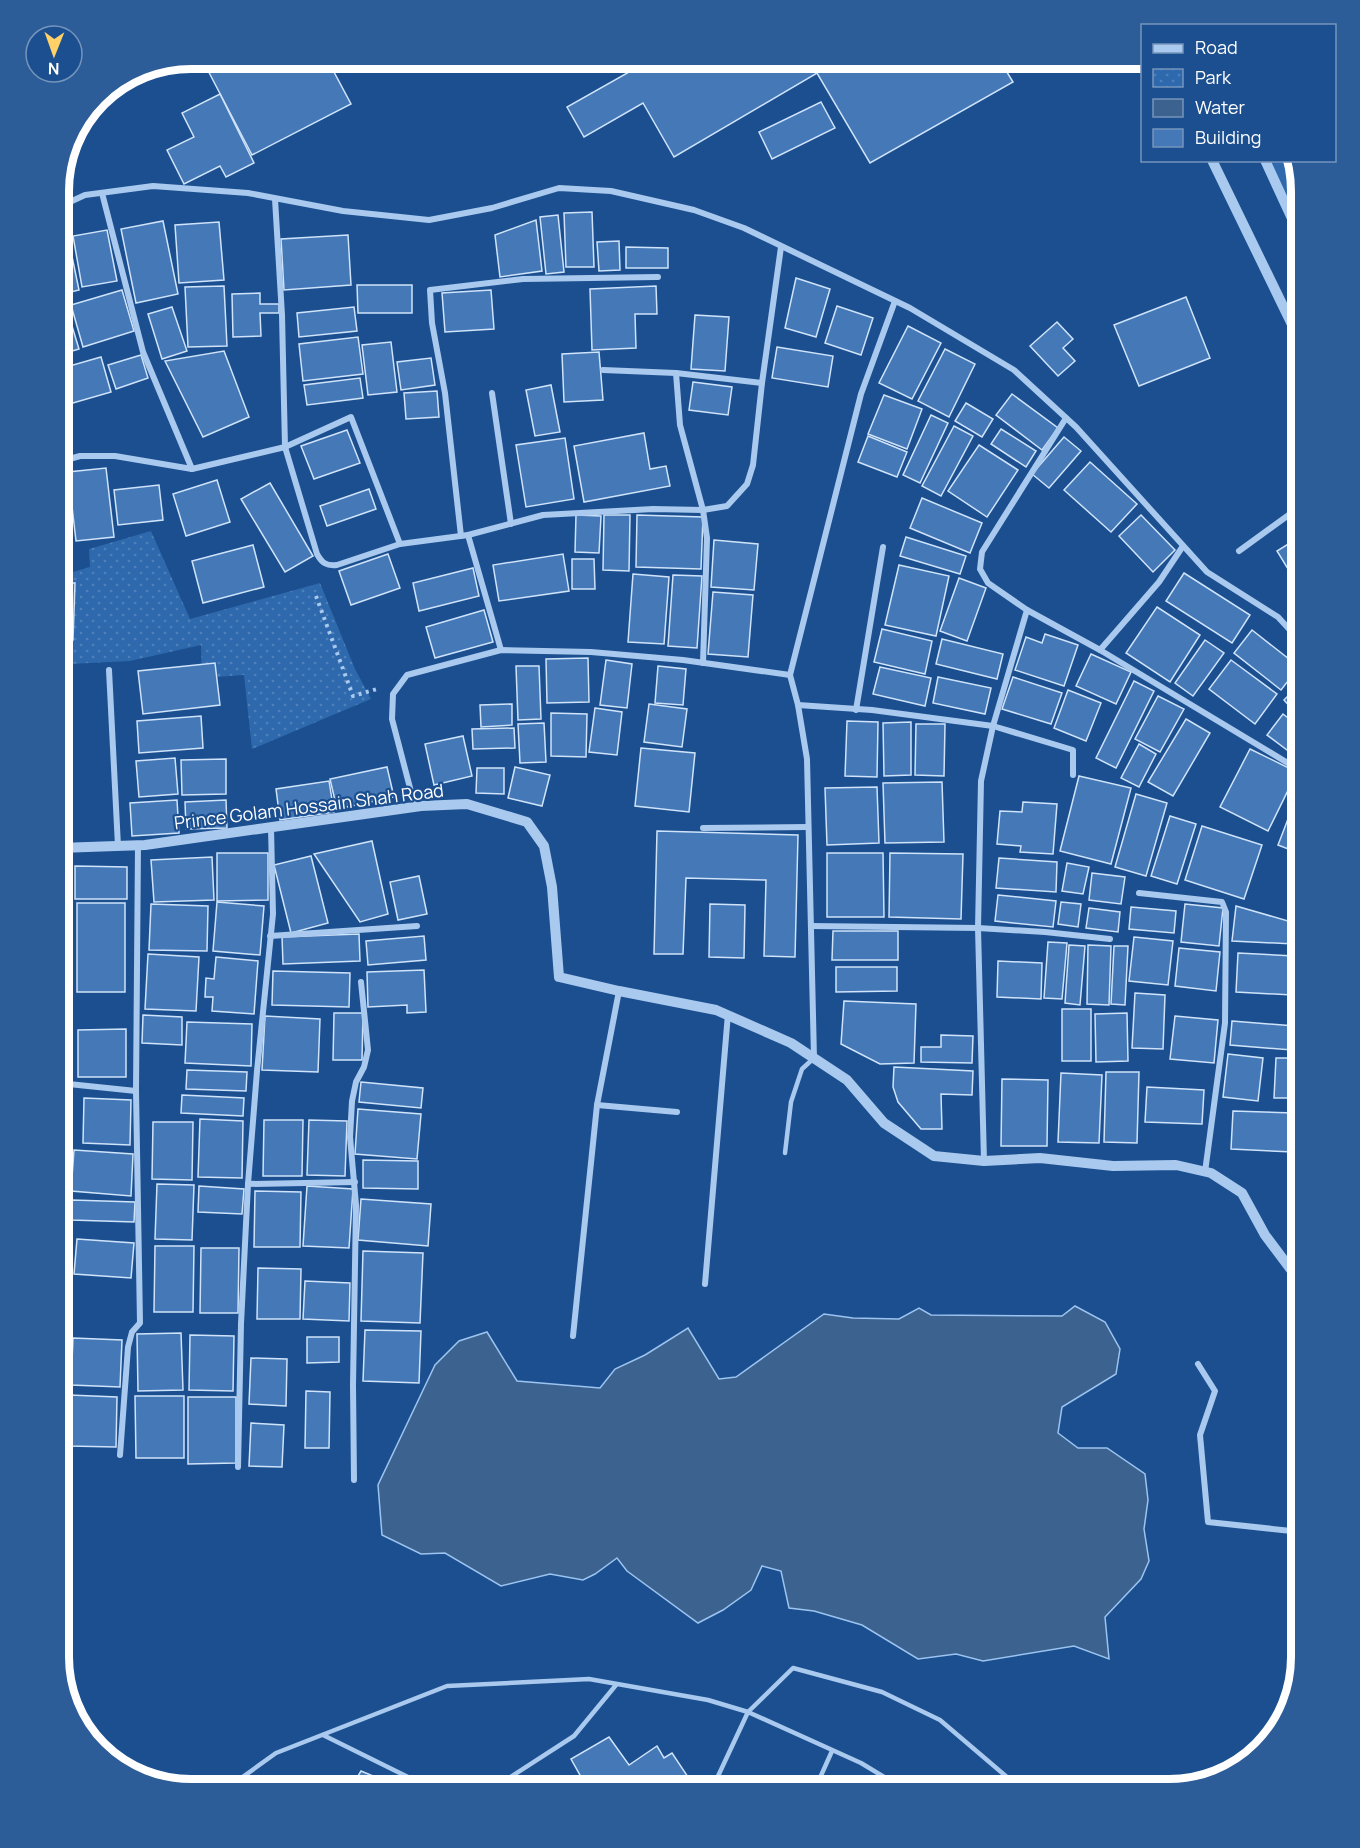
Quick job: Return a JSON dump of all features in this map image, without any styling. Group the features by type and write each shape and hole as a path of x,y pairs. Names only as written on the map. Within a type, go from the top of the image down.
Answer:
{"street":[{"path":"1213,162 1291,322"},
{"path":"1266,162 1291,215"},
{"path":"69,202 85,195 153,186 248,193 343,211 429,220 492,208 559,188 611,191 694,210 744,228 895,301 1014,370 1066,418 1207,572 1278,617 1291,631"},
{"path":"102,193 143,352 192,469"},
{"path":"275,199 282,315 285,447 317,554 321,562 327,566 337,565 400,544 465,536 543,515 652,509 704,510 727,506 747,484 753,465 762,383 782,247"},
{"path":"501,650 465,536 445,393 432,323 430,290 523,279 658,277"},
{"path":"814,1058 807,759 798,705 790,675 861,394 895,301"},
{"path":"603,370 676,374 762,383"},
{"path":"676,374 680,425 704,510 707,538 703,663"},
{"path":"492,393 511,524"},
{"path":"69,459 80,456 115,456 192,469 285,447 351,417 400,544"},
{"path":"1066,418 982,552 980,569 987,583 1028,610 1100,650 1291,764"},
{"path":"1239,551 1291,514"},
{"path":"1100,650 1159,582 1183,546"},
{"path":"856,710 883,547"},
{"path":"984,1161 978,928 981,781 993,726 1028,610"},
{"path":"415,807 392,719 393,694 407,675 501,650 591,652 703,663 790,675"},
{"path":"109,670 118,846"},
{"path":"798,705 872,710 993,726 1073,750 1073,775"},
{"name":"Prince Golam Hossain Shah Road","path":"69,848 138,845 415,807 467,804 527,822 544,846 552,887 559,977 728,1014 791,1043 846,1080 884,1123 934,1156 984,1161 1040,1158 1113,1166 1176,1165 1211,1173 1242,1193 1264,1235 1291,1270"},
{"path":"703,828 808,827"},
{"path":"238,1467 241,1324 248,1184 273,896 271,828"},
{"path":"120,1455 128,1347 132,1332 140,1323 136,1091 138,845"},
{"path":"1140,893 1222,902 1226,912 1225,1023 1205,1172"},
{"path":"270,936 417,926"},
{"path":"811,926 978,928 1110,939"},
{"path":"354,1480 356,1205 350,1137 352,1101 356,1082 364,1067 368,1050 361,982"},
{"path":"573,1336 597,1105 620,991"},
{"path":"705,1284 728,1014"},
{"path":"69,1084 136,1091"},
{"path":"597,1105 677,1112"},
{"path":"248,1184 355,1182"},
{"path":"1198,1364 1215,1391 1200,1435 1208,1522 1291,1531"}],"lane":[{"path":"785,1153 791,1102 802,1069 814,1058"},
{"path":"717,1779 748,1712 793,1668 882,1692 940,1720 1009,1779"},
{"path":"240,1779 276,1753 447,1686 589,1679 708,1700 748,1712 861,1763 887,1779"},
{"path":"507,1779 574,1736 616,1685"},
{"path":"323,1735 413,1779"},
{"path":"819,1779 832,1750"}],"path":[{"path":"316,596 353,696 381,688 393,694"}],"green space":[{"path":"1260,162 1287,162 1291,191 1291,229"},
{"path":"151,531 190,619 320,583 355,669 371,699 252,749 244,675 202,678 201,645 130,661 70,664 69,573 90,567 89,549"}],"water":[{"path":"1075,1306 1105,1322 1120,1349 1116,1374 1062,1407 1058,1433 1078,1448 1107,1448 1145,1474 1148,1500 1144,1529 1149,1561 1141,1579 1105,1617 1109,1659 1074,1646 983,1661 956,1654 918,1659 862,1625 814,1611 789,1608 781,1571 762,1566 751,1590 723,1610 698,1623 627,1571 617,1558 583,1580 550,1574 501,1586 445,1553 421,1554 382,1535 378,1485 435,1365 459,1341 487,1332 517,1381 600,1388 615,1369 645,1355 688,1328 719,1379 736,1377 824,1314 853,1318 899,1319 919,1308 931,1315 1062,1316"}],"building":[{"path":"207,69 332,69 351,104 252,155"},
{"path":"634,69 1005,69 1013,82 870,163 817,73 674,157 643,103 584,137 567,107"},
{"path":"220,94 254,163 226,177 220,166 184,184 167,150 194,137 182,113"},
{"path":"821,102 835,128 772,159 759,132"},
{"path":"592,212 594,267 566,267 564,213"},
{"path":"558,215 564,272 546,274 540,217"},
{"path":"536,220 542,271 500,277 495,235"},
{"path":"163,221 178,294 136,303 121,229"},
{"path":"219,222 224,280 179,283 175,225"},
{"path":"107,230 117,281 82,287 73,236"},
{"path":"348,235 351,285 284,290 281,239"},
{"path":"619,241 620,270 599,271 597,242"},
{"path":"69,242 79,290 69,292"},
{"path":"626,247 668,248 668,268 626,268"},
{"path":"796,278 830,289 816,337 785,328"},
{"path":"357,285 412,285 412,313 358,313"},
{"path":"224,286 227,346 188,347 185,287"},
{"path":"656,286 657,314 635,314 636,348 592,350 590,289"},
{"path":"122,290 134,331 83,347 71,305"},
{"path":"491,290 494,329 445,332 442,293"},
{"path":"260,293 260,304 279,304 279,313 260,313 261,336 233,337 232,294"},
{"path":"1186,297 1210,358 1139,386 1114,325"},
{"path":"837,306 873,318 861,355 825,343"},
{"path":"172,307 187,351 162,359 148,314"},
{"path":"354,307 357,331 299,337 297,313"},
{"path":"695,315 729,317 725,371 691,369"},
{"path":"69,316 79,349 69,352"},
{"path":"1057,322 1073,339 1063,348 1075,361 1058,376 1030,346"},
{"path":"908,326 941,343 912,399 879,383"},
{"path":"358,337 363,374 303,381 299,344"},
{"path":"391,342 397,392 368,395 362,345"},
{"path":"777,347 833,356 828,387 772,378"},
{"path":"945,349 975,364 949,417 918,401"},
{"path":"224,351 249,417 203,437 165,361"},
{"path":"599,352 603,400 564,402 562,354"},
{"path":"141,355 148,378 116,389 108,365"},
{"path":"101,357 111,392 69,404 69,366"},
{"path":"431,358 435,385 401,390 397,362"},
{"path":"360,378 363,398 307,405 304,385"},
{"path":"693,382 732,387 728,415 689,410"},
{"path":"551,385 560,432 535,436 526,390"},
{"path":"437,391 439,417 406,419 404,393"},
{"path":"1012,394 1058,428 1042,450 996,415"},
{"path":"884,395 922,409 907,449 868,434"},
{"path":"966,403 993,419 982,437 955,421"},
{"path":"931,415 948,423 920,483 903,475"},
{"path":"954,426 973,436 941,496 922,486"},
{"path":"1001,429 1036,451 1026,467 991,444"},
{"path":"347,430 360,463 314,479 301,446"},
{"path":"644,433 650,469 666,466 670,486 584,502 574,446"},
{"path":"868,436 907,452 897,477 858,462"},
{"path":"1064,437 1081,451 1049,488 1032,474"},
{"path":"565,438 574,499 526,507 516,445"},
{"path":"979,445 1018,470 987,517 948,491"},
{"path":"1090,462 1137,504 1111,532 1064,490"},
{"path":"106,468 114,537 76,541 69,472"},
{"path":"217,480 230,522 186,536 173,494"},
{"path":"270,483 313,556 285,572 241,499"},
{"path":"159,485 163,520 118,525 114,490"},
{"path":"369,489 376,509 327,526 320,506"},
{"path":"922,498 982,523 970,553 910,528"},
{"path":"576,515 601,516 599,553 575,552"},
{"path":"604,515 630,515 629,571 603,570"},
{"path":"637,515 703,517 701,569 636,567"},
{"path":"1141,515 1175,550 1153,572 1119,536"},
{"path":"906,537 966,556 960,574 900,556"},
{"path":"714,540 758,544 754,590 711,587"},
{"path":"1291,542 1291,574 1277,551"},
{"path":"253,545 264,587 203,603 192,561"},
{"path":"388,554 400,588 351,605 339,571"},
{"path":"563,554 569,591 499,601 493,565"},
{"path":"572,559 594,559 595,589 572,589"},
{"path":"899,565 949,576 936,636 885,625"},
{"path":"473,568 479,596 419,611 413,583"},
{"path":"1184,573 1250,615 1232,643 1166,601"},
{"path":"633,574 669,577 664,644 628,642"},
{"path":"673,575 702,576 697,648 668,646"},
{"path":"959,578 986,588 967,641 940,631"},
{"path":"69,583 75,583 73,640 69,640"},
{"path":"713,592 753,595 748,657 708,654"},
{"path":"1157,607 1200,635 1170,682 1126,653"},
{"path":"484,610 493,642 435,658 426,627"},
{"path":"882,629 932,641 925,674 874,662"},
{"path":"1252,630 1291,661 1291,677 1281,690 1234,653"},
{"path":"1045,634 1078,645 1064,686 1015,670 1026,637 1042,643"},
{"path":"942,639 1003,654 997,679 936,664"},
{"path":"1205,640 1224,653 1193,696 1175,683"},
{"path":"1091,654 1131,672 1116,704 1076,686"},
{"path":"588,658 589,702 547,703 546,659"},
{"path":"606,660 632,664 627,708 600,705"},
{"path":"1231,660 1277,694 1255,724 1209,689"},
{"path":"215,663 220,705 143,714 138,671"},
{"path":"516,666 539,666 541,719 518,720"},
{"path":"658,666 686,669 683,705 655,703"},
{"path":"880,667 931,678 925,706 873,694"},
{"path":"938,677 991,688 985,714 933,703"},
{"path":"1013,677 1062,693 1051,724 1002,709"},
{"path":"1134,681 1154,691 1116,768 1096,758"},
{"path":"1068,690 1101,703 1086,741 1054,728"},
{"path":"1291,693 1291,708 1284,700"},
{"path":"70,695 70,757 69,757"},
{"path":"1158,696 1184,709 1160,752 1135,739"},
{"path":"512,704 512,725 481,727 480,705"},
{"path":"649,704 687,709 682,747 644,742"},
{"path":"595,708 622,712 617,755 589,752"},
{"path":"551,713 587,714 586,757 551,756"},
{"path":"1283,714 1291,720 1291,753 1267,735"},
{"path":"201,716 203,748 139,753 137,721"},
{"path":"1186,719 1210,733 1173,796 1148,782"},
{"path":"847,721 878,722 877,777 845,776"},
{"path":"911,722 911,775 884,776 883,723"},
{"path":"544,723 546,762 520,763 518,724"},
{"path":"916,724 945,724 944,776 915,775"},
{"path":"514,728 515,748 473,749 472,729"},
{"path":"463,736 472,776 434,785 425,744"},
{"path":"1139,744 1156,754 1139,787 1121,778"},
{"path":"641,748 695,753 689,812 635,806"},
{"path":"1250,749 1291,769 1291,784 1268,831 1220,807"},
{"path":"175,758 178,794 139,797 136,761"},
{"path":"226,759 226,794 182,795 181,760"},
{"path":"387,767 394,797 337,809 330,779"},
{"path":"515,767 550,775 542,806 508,798"},
{"path":"477,768 504,768 504,794 476,793"},
{"path":"1079,776 1131,788 1111,864 1060,851"},
{"path":"329,781 334,812 280,820 276,789"},
{"path":"942,782 944,842 885,843 883,783"},
{"path":"877,787 879,843 827,845 825,788"},
{"path":"1136,794 1167,803 1146,876 1115,867"},
{"path":"177,800 179,833 132,836 130,803"},
{"path":"226,800 227,828 186,829 185,802"},
{"path":"1023,802 1057,804 1053,854 1020,852 1021,846 997,844 1000,811 1022,812"},
{"path":"1170,816 1196,824 1177,884 1151,876"},
{"path":"1288,819 1291,820 1291,850 1278,845"},
{"path":"1202,826 1262,845 1244,899 1185,880"},
{"path":"657,831 798,835 795,957 764,956 766,880 686,878 683,954 654,954"},
{"path":"372,841 388,914 360,922 314,854"},
{"path":"217,853 268,853 268,900 217,901"},
{"path":"827,853 883,853 884,917 827,917"},
{"path":"890,853 963,854 961,919 889,917"},
{"path":"311,856 328,923 291,933 274,865"},
{"path":"212,857 214,900 154,902 151,860"},
{"path":"999,858 1057,862 1056,892 996,888"},
{"path":"1067,863 1089,867 1083,894 1062,891"},
{"path":"75,866 127,867 127,899 75,899"},
{"path":"1092,873 1125,877 1121,904 1089,900"},
{"path":"419,876 427,914 398,920 390,882"},
{"path":"998,895 1056,901 1053,927 995,921"},
{"path":"217,902 264,906 260,955 213,951"},
{"path":"1061,902 1081,904 1078,927 1058,924"},
{"path":"77,903 125,903 125,992 77,992"},
{"path":"151,904 208,906 207,951 149,950"},
{"path":"710,904 745,905 744,958 709,957"},
{"path":"1185,904 1223,908 1219,946 1181,942"},
{"path":"1236,906 1291,922 1291,944 1232,941"},
{"path":"1131,907 1176,911 1174,933 1129,929"},
{"path":"1089,908 1120,912 1118,932 1086,928"},
{"path":"833,931 898,931 898,960 832,960"},
{"path":"359,934 360,961 283,964 282,937"},
{"path":"424,936 426,960 368,965 366,941"},
{"path":"1134,937 1173,941 1168,985 1129,981"},
{"path":"1048,942 1067,943 1062,999 1044,998"},
{"path":"1069,945 1085,946 1080,1005 1065,1003"},
{"path":"1088,945 1111,946 1109,1005 1087,1004"},
{"path":"1114,946 1128,946 1125,1005 1111,1004"},
{"path":"1179,948 1220,952 1216,991 1175,986"},
{"path":"1238,953 1291,956 1291,995 1236,992"},
{"path":"148,954 199,957 196,1011 145,1009"},
{"path":"216,957 258,961 254,1014 212,1011 213,997 205,997 206,978 214,979"},
{"path":"998,961 1042,963 1041,999 997,997"},
{"path":"836,967 897,967 897,991 836,992"},
{"path":"424,970 426,1012 407,1013 407,1005 368,1007 367,972"},
{"path":"273,971 350,973 349,1007 272,1005"},
{"path":"1135,993 1165,995 1163,1049 1132,1048"},
{"path":"844,1001 916,1004 914,1063 880,1064 841,1044"},
{"path":"1062,1009 1091,1009 1091,1061 1062,1061"},
{"path":"334,1013 363,1013 362,1060 333,1060"},
{"path":"1127,1013 1128,1061 1096,1062 1095,1014"},
{"path":"143,1015 182,1017 182,1045 142,1043"},
{"path":"265,1016 320,1019 318,1072 262,1070"},
{"path":"1175,1016 1218,1020 1214,1063 1170,1059"},
{"path":"1232,1021 1291,1026 1291,1050 1230,1045"},
{"path":"187,1022 252,1024 251,1066 185,1063"},
{"path":"126,1029 126,1077 78,1077 78,1030"},
{"path":"941,1035 973,1036 972,1063 921,1062 921,1047 941,1047"},
{"path":"1228,1054 1263,1058 1258,1101 1223,1097"},
{"path":"1276,1058 1291,1058 1291,1098 1274,1098"},
{"path":"894,1067 973,1071 972,1095 941,1094 942,1129 921,1129 898,1102 893,1087"},
{"path":"187,1070 247,1072 246,1091 186,1089"},
{"path":"1106,1072 1139,1072 1137,1143 1104,1142"},
{"path":"1061,1073 1102,1075 1099,1143 1058,1142"},
{"path":"1002,1079 1048,1080 1047,1146 1001,1146"},
{"path":"361,1082 423,1088 421,1108 359,1102"},
{"path":"1147,1087 1204,1090 1202,1124 1145,1122"},
{"path":"182,1095 244,1098 243,1116 181,1113"},
{"path":"84,1098 131,1100 130,1145 83,1143"},
{"path":"358,1109 421,1114 417,1159 355,1154"},
{"path":"1233,1111 1291,1113 1291,1152 1231,1149"},
{"path":"200,1119 243,1121 242,1178 198,1177"},
{"path":"264,1120 303,1120 302,1176 263,1176"},
{"path":"309,1120 347,1121 345,1176 307,1175"},
{"path":"153,1122 193,1122 192,1180 152,1179"},
{"path":"74,1150 133,1154 131,1196 71,1191"},
{"path":"363,1160 418,1161 418,1189 363,1188"},
{"path":"69,1166 71,1166 69,1191"},
{"path":"157,1184 194,1185 192,1240 155,1239"},
{"path":"199,1186 244,1189 242,1214 198,1212"},
{"path":"307,1186 353,1189 349,1248 303,1246"},
{"path":"255,1191 301,1192 300,1247 254,1247"},
{"path":"361,1199 431,1204 428,1246 358,1240"},
{"path":"72,1200 135,1202 134,1222 71,1220"},
{"path":"77,1239 134,1243 131,1278 74,1274"},
{"path":"155,1246 194,1246 193,1312 154,1312"},
{"path":"201,1248 239,1248 238,1313 200,1313"},
{"path":"363,1251 423,1253 420,1323 361,1321"},
{"path":"258,1268 301,1269 300,1319 257,1319"},
{"path":"305,1281 350,1283 349,1321 303,1319"},
{"path":"365,1330 421,1331 419,1383 363,1381"},
{"path":"181,1333 183,1390 138,1391 137,1334"},
{"path":"190,1335 234,1336 233,1391 189,1390"},
{"path":"307,1337 339,1337 339,1362 307,1363"},
{"path":"73,1338 122,1340 120,1387 71,1385"},
{"path":"251,1358 287,1359 286,1406 249,1404"},
{"path":"306,1391 330,1392 329,1448 305,1448"},
{"path":"69,1395 117,1397 116,1447 69,1446"},
{"path":"135,1396 184,1396 184,1458 136,1458"},
{"path":"188,1397 236,1397 236,1463 188,1464"},
{"path":"251,1423 284,1425 282,1467 249,1466"},
{"path":"609,1737 629,1765 657,1746 664,1758 672,1753 689,1779 582,1779 571,1759"},
{"path":"361,1771 380,1779 356,1779"}]}
